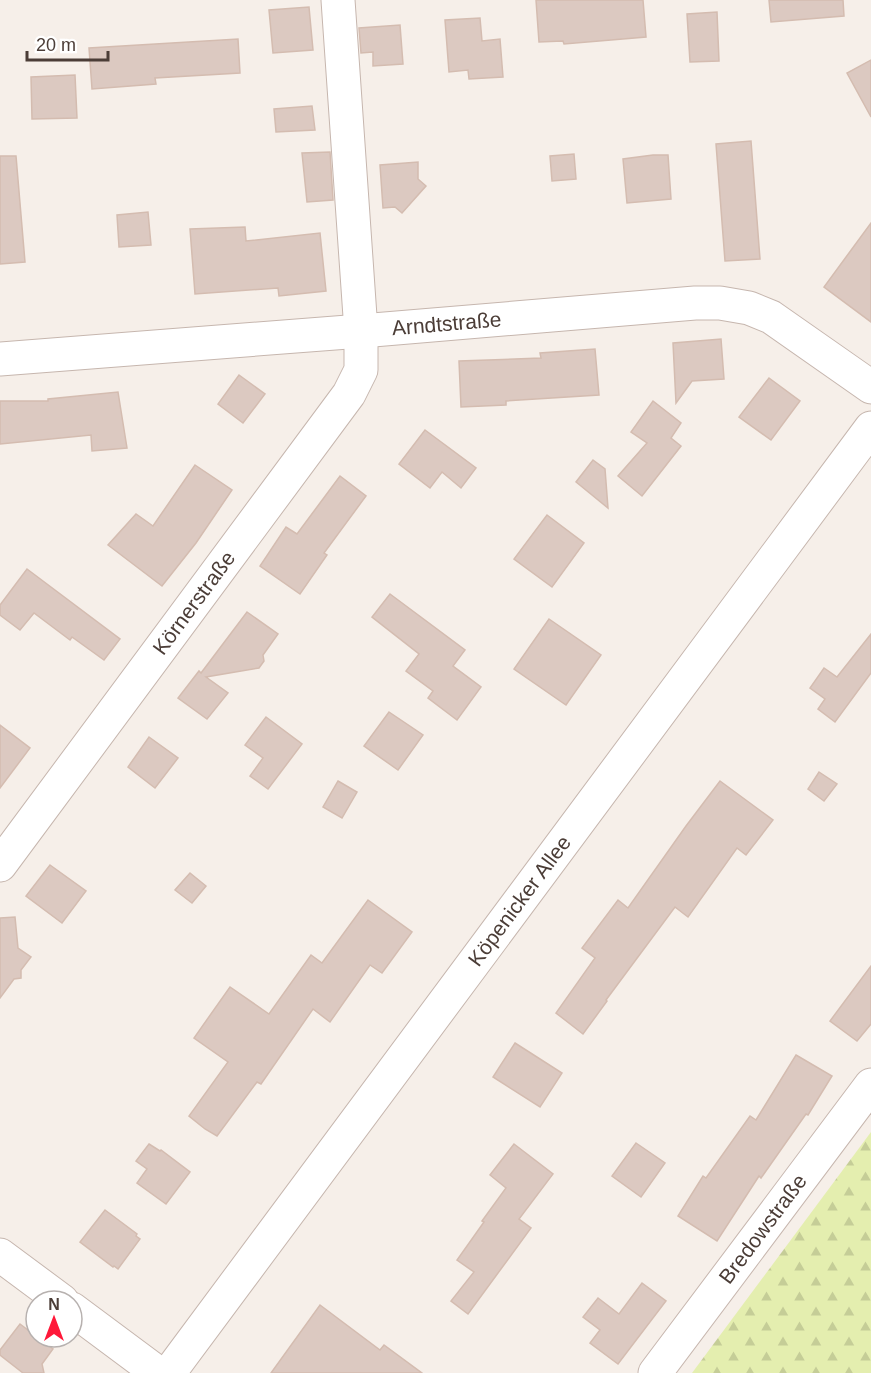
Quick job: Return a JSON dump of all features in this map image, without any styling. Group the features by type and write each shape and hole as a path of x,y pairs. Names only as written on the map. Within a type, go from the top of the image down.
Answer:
{"street":[{"name":"Körnerstraße","path":"0,865 349,394 361,370 361,331 338,0"},
{"name":"Arndtstraße","path":"0,359 695,303 720,303 748,308 771,317 871,387"},
{"name":"Köpenicker Allee","path":"169,1373 871,428"},
{"name":"Bredowstraße","path":"655,1373 871,1085"},
{"path":"0,1256 45,1289"},
{"path":"84,1318 158,1373"}],"green space":[{"path":"871,1132 871,1373 692,1373"}],"building":[{"path":"536,0 643,0 646,37 564,44 563,41 539,42"},
{"path":"769,0 843,0 844,16 771,22"},
{"path":"309,7 313,50 273,53 269,10"},
{"path":"717,12 719,61 690,62 687,14"},
{"path":"480,18 482,41 500,39 503,77 469,79 468,70 449,72 445,20"},
{"path":"400,25 403,64 373,66 373,52 361,53 359,28"},
{"path":"238,39 240,73 155,78 156,84 92,89 89,48"},
{"path":"871,60 871,117 847,73"},
{"path":"75,75 77,118 32,119 31,77"},
{"path":"312,106 315,130 276,132 274,109"},
{"path":"751,141 760,259 725,261 716,144"},
{"path":"330,152 333,200 307,202 302,153"},
{"path":"574,154 576,179 552,181 550,156"},
{"path":"668,155 671,199 627,203 623,159"},
{"path":"0,156 16,156 25,262 0,264"},
{"path":"418,162 418,179 426,186 402,213 395,207 383,208 380,165"},
{"path":"148,212 151,245 119,247 117,215"},
{"path":"871,223 871,322 824,287"},
{"path":"245,227 246,241 320,233 326,291 279,296 278,288 195,294 190,229"},
{"path":"721,339 724,379 692,381 676,403 673,343"},
{"path":"595,349 599,395 506,401 506,405 461,407 459,361 541,358 540,353"},
{"path":"239,375 265,394 243,423 218,404"},
{"path":"769,378 800,401 771,440 739,417"},
{"path":"118,392 127,448 92,451 91,435 0,444 0,401 48,401 48,399"},
{"path":"653,401 681,423 671,438 681,446 642,496 618,476 647,443 631,432"},
{"path":"425,430 476,468 461,488 442,472 430,488 399,464"},
{"path":"593,460 605,469 608,508 576,482"},
{"path":"195,465 232,490 196,543 162,586 108,545 136,514 153,526"},
{"path":"340,476 366,496 324,553 327,555 300,594 260,566 286,527 297,534"},
{"path":"547,515 584,543 552,587 514,559"},
{"path":"27,569 120,639 104,660 72,637 70,640 34,613 20,630 0,615 0,605"},
{"path":"390,594 465,650 453,666 481,687 457,720 428,698 433,691 406,671 419,654 372,617"},
{"path":"247,612 278,634 263,655 264,661 259,668 206,677 228,693 207,719 178,698 199,671 201,673"},
{"path":"549,619 601,655 566,705 514,669"},
{"path":"871,634 871,673 835,722 818,709 825,699 810,688 824,668 837,677"},
{"path":"389,712 423,735 398,770 364,746"},
{"path":"266,717 302,744 268,789 250,776 263,758 245,745"},
{"path":"0,725 30,748 0,788"},
{"path":"149,737 178,758 155,788 128,767"},
{"path":"819,772 837,784 824,801 808,789"},
{"path":"338,781 357,792 342,818 323,807"},
{"path":"720,781 773,820 746,855 737,848 688,917 675,907 583,1034 556,1013 595,958 582,948 618,900 628,908"},
{"path":"50,865 86,891 62,923 26,896"},
{"path":"190,873 206,886 192,903 175,890"},
{"path":"368,900 412,932 382,973 370,965 330,1022 313,1009 261,1084 257,1082 217,1136 205,1129 189,1116 228,1062 194,1038 230,987 269,1014 311,955 322,963"},
{"path":"15,917 18,948 31,957 21,970 21,978 14,979 0,998 0,918"},
{"path":"871,966 871,1024 857,1041 830,1021"},
{"path":"515,1043 562,1073 540,1107 493,1077"},
{"path":"796,1055 832,1076 808,1115 806,1114 761,1178 759,1176 717,1241 678,1216 703,1176 706,1178 750,1116 756,1120"},
{"path":"636,1143 665,1163 641,1197 612,1176"},
{"path":"149,1144 161,1150 190,1172 166,1204 137,1183 147,1169 136,1161"},
{"path":"514,1144 553,1174 519,1219 531,1228 468,1314 451,1301 474,1272 457,1260 506,1188 490,1175"},
{"path":"105,1210 137,1234 136,1236 140,1239 118,1269 80,1242"},
{"path":"642,1283 666,1301 618,1364 590,1343 600,1330 583,1317 598,1298 619,1314"},
{"path":"320,1305 380,1350 384,1345 422,1373 271,1373"},
{"path":"20,1324 24,1327 24,1349 53,1349 42,1364 44,1373 23,1373 0,1355 0,1350"}]}
